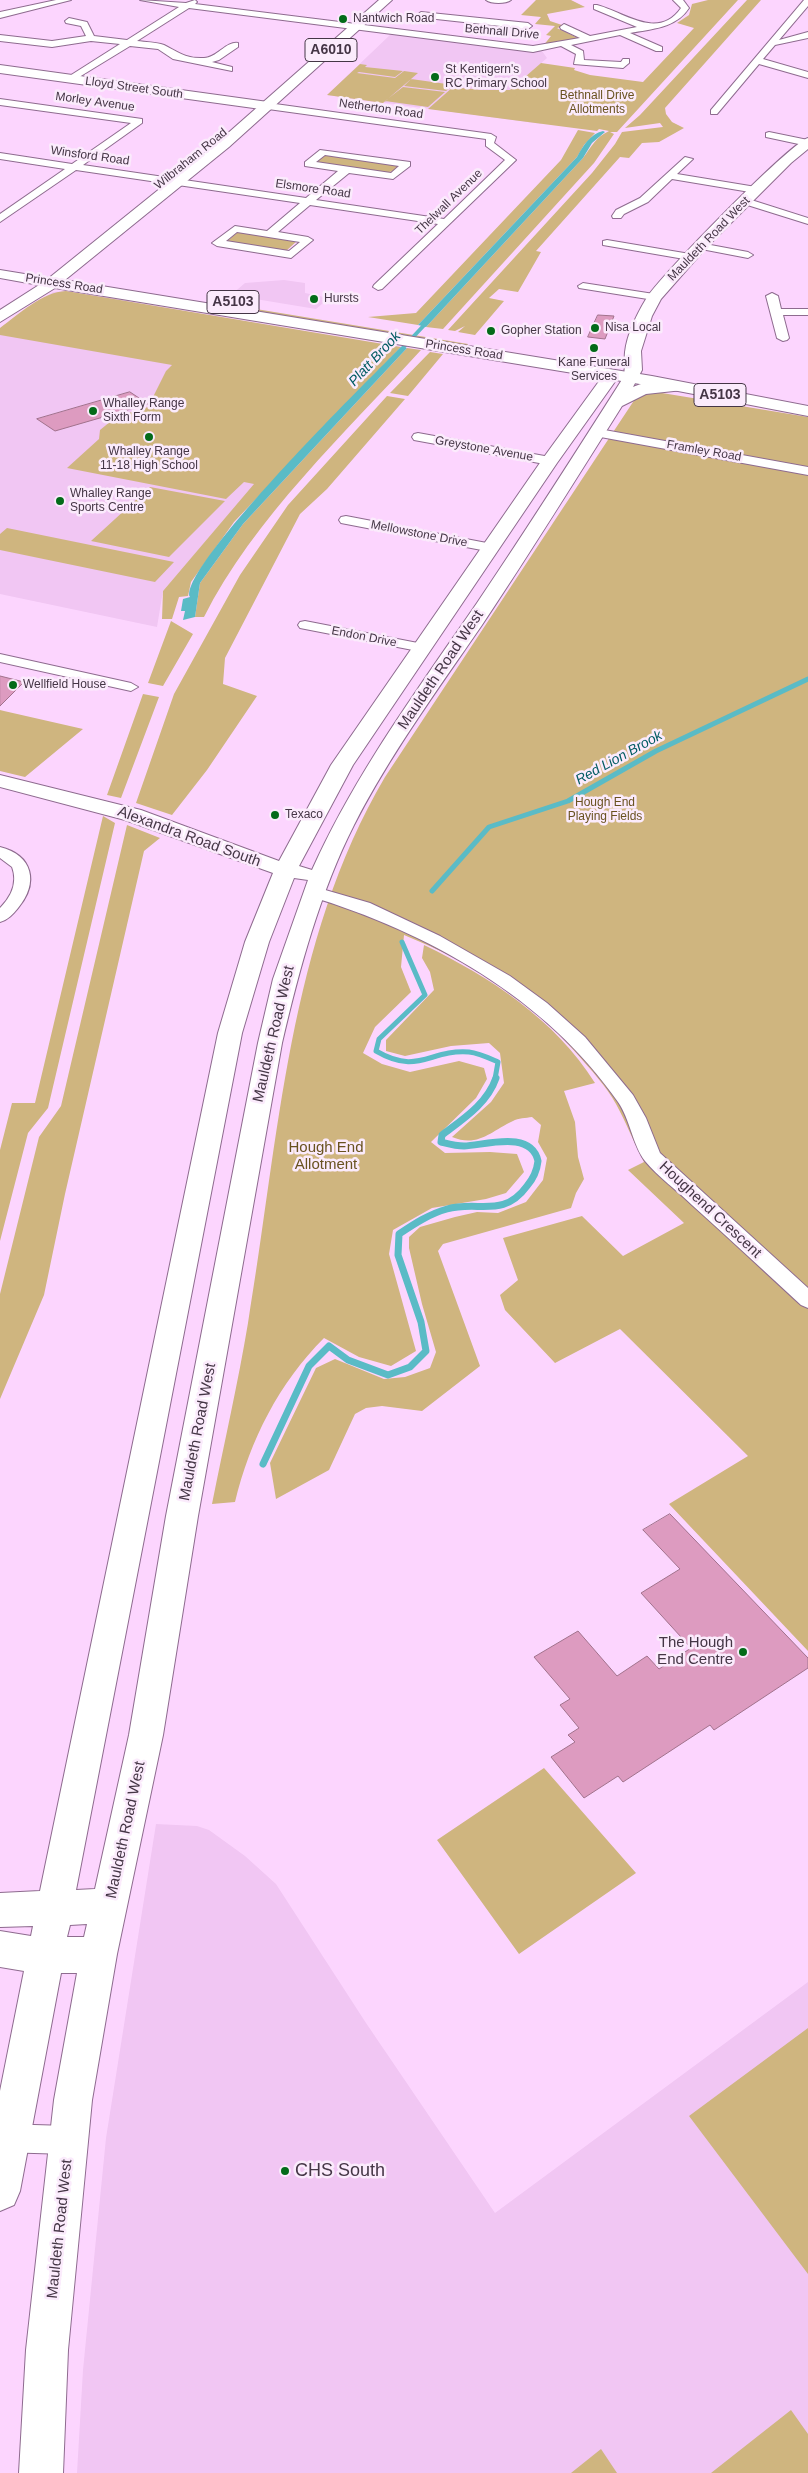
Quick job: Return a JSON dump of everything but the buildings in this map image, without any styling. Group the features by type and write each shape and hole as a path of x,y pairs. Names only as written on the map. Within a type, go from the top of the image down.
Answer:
{"main road":[{"name":"Wilbraham Road","path":"263,105 344,25 374,0"},
{"name":"Wilbraham Road","path":"0,309 50,277 171,181 386,0"},
{"name":"Lloyd Street South","path":"0,69 263,105"},
{"name":"Mauldeth Road West","path":"0,2191 5,2137 45,1956 230,1033 257,942 285,870 342,765 492,548 614,403 644,316 654,296 786,160 807,143"},
{"name":"Princess Road","path":"0,264 50,277 624,372 808,399"},
{"name":"Princess Road","path":"0,274 50,277"},
{"name":"A6010","path":"0,317 50,277"},
{"name":"Mauldeth Road West","path":"41,2473 47,2350 73,2100 99,1954 146,1735 182,1516 270,1043 285,979 317,885 343,825 382,759 514,562 562,463 624,372"},
{"name":"Princess Road","path":"624,372 677,386 808,411"},
{"path":"614,403 643,389 677,386"},
{"name":"Alexandra Road South","path":"2,783 94,803 153,821 230,852 285,870 317,885"},
{"path":"0,1910 110,1906"},
{"path":"0,1949 45,1956 99,1954"}],"street":[{"path":"0,16 67,0"},
{"path":"144,0 357,26"},
{"path":"71,79 197,0"},
{"path":"490,0 507,0"},
{"name":"Bethnall Drive","path":"357,26 412,23 503,46 533,49 666,24 681,14 685,8 683,3 677,0"},
{"path":"714,112 808,1"},
{"path":"599,2 647,28"},
{"path":"412,23 431,5"},
{"path":"69,21 84,24 91,38"},
{"path":"412,23 528,26"},
{"path":"787,26 808,30"},
{"path":"564,27 590,39"},
{"path":"622,33 659,49"},
{"path":"503,46 514,35"},
{"path":"774,42 779,43 808,35"},
{"path":"0,38 52,44 91,38 160,47 176,57 204,61 213,66 230,69"},
{"path":"563,44 580,53 581,58 577,62 612,66 623,65 626,61"},
{"path":"204,61 216,58 235,45"},
{"path":"756,61 771,63 807,74"},
{"name":"Morley Avenue","path":"0,102 139,121 75,167"},
{"name":"Netherton Road","path":"263,105 491,136"},
{"path":"769,135 807,143"},
{"name":"Thelwall Avenue","path":"378,287 511,160 489,144 491,136"},
{"path":"269,234 308,240 291,255 217,243 235,229 269,234 347,169 393,176 407,164 323,152 308,164 347,169"},
{"name":"Winsford Road","path":"0,156 171,181"},
{"path":"615,213 651,194 688,159"},
{"path":"0,219 75,167"},
{"path":"670,176 756,190"},
{"name":"Elsmore Road","path":"171,181 446,222"},
{"path":"745,201 808,221"},
{"path":"607,243 695,252 748,255"},
{"path":"583,286 654,296"},
{"path":"772,296 783,338"},
{"path":"776,312 808,312"},
{"name":"Framley Road","path":"599,434 678,446 808,471"},
{"name":"Greystone Avenue","path":"418,437 562,463"},
{"name":"Mellowstone Drive","path":"346,520 492,548"},
{"name":"Endon Drive","path":"305,625 423,648"},
{"path":"0,658 131,687"},
{"path":"0,852 15,861 22,870 24,881 21,893 0,917"},
{"name":"Houghend Crescent","path":"317,885 434,940 504,980 541,1007 579,1041 626,1099 652,1156 808,1300"},
{"path":"5,2137 68,2140"}],"shaded area":[{"name":"St Kentigern's RC Primary School","path":"391,34 526,51 542,51 547,58 510,90 542,124 327,95"},
{"path":"603,131 605,132 592,143 583,158 426,327 418,325 577,157 587,141"},
{"path":"284,280 305,283 305,293 329,298 316,309 231,295 245,283"},
{"name":"Whalley Range 11-18 High School","path":"66,291 129,301 255,484 163,591 157,627 0,594 0,328 53,292"},
{"path":"401,347 407,348 243,524 200,583 195,617 183,620 185,611 181,611 183,599 190,597 195,579 214,550 280,472"},
{"name":"CHS South","path":"156,1824 197,1826 209,1830 245,1856 276,1884 366,2023 495,2213 808,1982 808,2473 77,2473 83,2370 106,2138"}],"green space":[{"path":"536,0 571,0 585,7 547,14 550,21 565,26 557,28 580,39 543,46 551,36 546,35 555,26 535,24 541,17 521,15"},
{"name":"Bethnall Drive Allotments","path":"708,0 738,0 617,132 610,132 614,134 594,163 443,329 426,327 583,158 597,139 609,131 428,109 453,87 510,90 541,63 575,68 574,70 590,75 643,82 694,28 677,23 689,15 692,4"},
{"path":"747,0 761,0 665,108 666,114 672,122 684,128 659,142 642,143 629,158 620,157 536,251 541,252 518,292 499,289 489,298 504,301 475,335 458,332 465,326 455,331 448,330 592,173 622,132 663,127 660,123 625,128 640,115"},
{"path":"360,64 367,65 365,67 403,71 395,77 357,73 395,78 404,71 418,73 383,103 327,95"},
{"path":"411,79 454,85 446,91 404,86"},
{"path":"403,87 445,92 428,107 385,101"},
{"path":"578,130 595,133 584,145 577,157 418,325 368,317 416,313 561,160"},
{"path":"331,154 395,163 399,167 394,171 384,173 319,163 317,161 323,155"},
{"path":"238,232 297,241 286,251 226,242"},
{"path":"66,291 401,347 234,522 191,582 188,596 179,597 172,619 162,619 163,591 254,484 244,482 226,499 67,468 99,439 100,430 116,417 148,407 166,371 172,365 0,335 0,328 40,299 57,292"},
{"path":"256,309 468,344 466,347 253,312"},
{"path":"407,348 421,350 303,477 248,545 224,581 204,617 195,617 200,583 243,524"},
{"path":"430,352 443,354 408,396 390,393"},
{"name":"Hough End Playing Fields","path":"656,392 808,417 808,1651 669,1504 748,1456 620,1329 555,1363 505,1310 500,1295 518,1280 503,1238 582,1216 623,1256 684,1223 628,1170 644,1162 620,1111 598,1078 559,1034 499,984 455,958 404,935 401,967 411,992 375,1027 363,1053 382,1064 410,1072 459,1061 484,1068 487,1079 476,1098 431,1142 445,1153 490,1152 517,1154 524,1172 506,1193 486,1199 432,1208 393,1230 389,1254 416,1351 391,1366 359,1357 324,1338 293,1374 268,1414 249,1457 235,1502 212,1504 248,1323 279,1113 292,1042 307,973 327,906 353,840 385,777 635,399 642,395"},
{"path":"387,396 405,399 327,489 300,514 225,658 223,684 257,696 207,770 172,815 136,803 174,694 240,575 288,505"},
{"path":"150,487 225,501 169,557 91,541"},
{"path":"7,528 174,562 155,582 0,550 0,534"},
{"path":"171,621 193,634 163,686 148,683"},
{"path":"143,694 159,697 121,798 107,795"},
{"path":"0,710 83,729 25,777 0,771"},
{"path":"103,816 115,823 48,1108 28,1133 0,1241 0,1150 12,1103 35,1103"},
{"path":"127,825 160,838 144,851 65,1194 44,1295 0,1399 0,1294 39,1137 61,1106"},
{"path":"424,945 473,971 519,1002 561,1039 595,1083 564,1091 575,1122 578,1157 584,1179 576,1193 571,1208 443,1244 438,1251 480,1366 422,1411 382,1406 366,1408 355,1414 329,1470 276,1499 270,1463 316,1368 335,1359 384,1379 405,1377 430,1368 436,1352 422,1304 409,1248 409,1237 420,1227 477,1212 498,1213 526,1202 543,1180 547,1158 538,1142 541,1125 532,1117 515,1120 484,1137 469,1141 452,1137 491,1102 504,1083 500,1053 489,1043 451,1046 405,1056 386,1051 386,1040 434,990 430,972 422,958"},
{"path":"544,1768 636,1873 519,1954 437,1840"},
{"path":"808,2028 808,2274 689,2116"},
{"path":"791,2410 808,2434 808,2473 711,2473"},
{"path":"601,2449 617,2473 571,2473"}],"waterway":[{"name":"Platt Brook","path":"399,352 428,321"},
{"name":"Red Lion Brook","path":"432,891 489,827 568,801 656,751 808,679"},
{"path":"402,942 425,995 379,1039 376,1051 391,1058 414,1062 455,1052 476,1053 498,1062 495,1079"},
{"path":"263,1464 309,1366 329,1346 348,1360 388,1375 410,1367 426,1351 421,1322 398,1255 399,1234 428,1216 440,1211 458,1207 499,1205 509,1202 518,1196 531,1180 536,1171 538,1161 534,1151 527,1145 517,1142 495,1142 464,1146 441,1142 442,1135 466,1117 487,1096 496,1078"}],"place":[{"name":"Nantwich Road","path":"343,19"},
{"name":"St Kentigern's RC Primary School","path":"435,77"},
{"name":"Hursts","path":"314,299"},
{"name":"Nisa Local","path":"595,328"},
{"name":"Gopher Station","path":"491,331"},
{"name":"Kane Funeral Services","path":"594,348"},
{"name":"Whalley Range Sixth Form","path":"93,411"},
{"name":"Whalley Range 11-18 High School","path":"149,437"},
{"name":"Whalley Range Sports Centre","path":"60,501"},
{"name":"Wellfield House","path":"13,685"},
{"name":"Texaco","path":"275,815"},
{"name":"The Hough End Centre","path":"743,1652"},
{"name":"CHS South","path":"285,2171"}],"park label":[{"name":"Hough End Allotment","path":"326,1156"}]}
